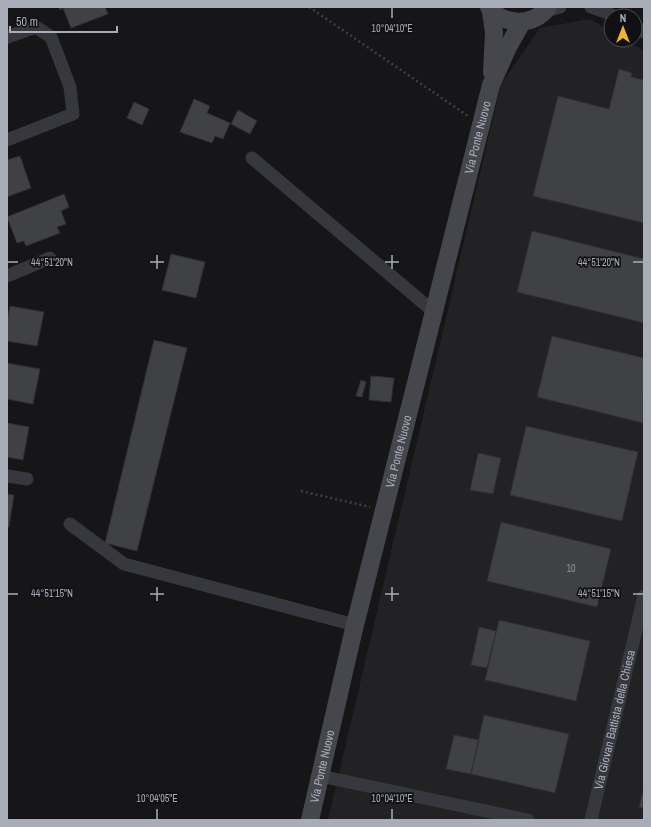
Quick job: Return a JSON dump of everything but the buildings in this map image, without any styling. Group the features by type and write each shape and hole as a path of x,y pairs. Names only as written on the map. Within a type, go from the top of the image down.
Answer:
{"street":[{"path":"591,7 603,11"},
{"path":"522,22 531,20 551,8"},
{"name":"Via Ponte Nuovo","path":"490,9 494,33 492,85"},
{"name":"Via Ponte Nuovo","path":"310,820 355,625 481,126 492,85 508,47 522,22 511,21 500,17 490,9"},
{"path":"7,37 36,26 51,36 70,87 73,114 7,140"},
{"path":"252,158 434,312"},
{"path":"7,276 50,258"},
{"path":"7,476 27,479"},
{"path":"70,524 124,564 355,625"},
{"name":"Via Giovan Battista della Chiesa","path":"590,820 644,596"},
{"path":"320,776 528,820"}],"path":[{"path":"309,7 481,126"},
{"path":"301,491 384,510"}],"shaded area":[{"path":"590,19 603,27 603,48 639,48 644,51 644,820 328,820 501,84 540,28"}]}
